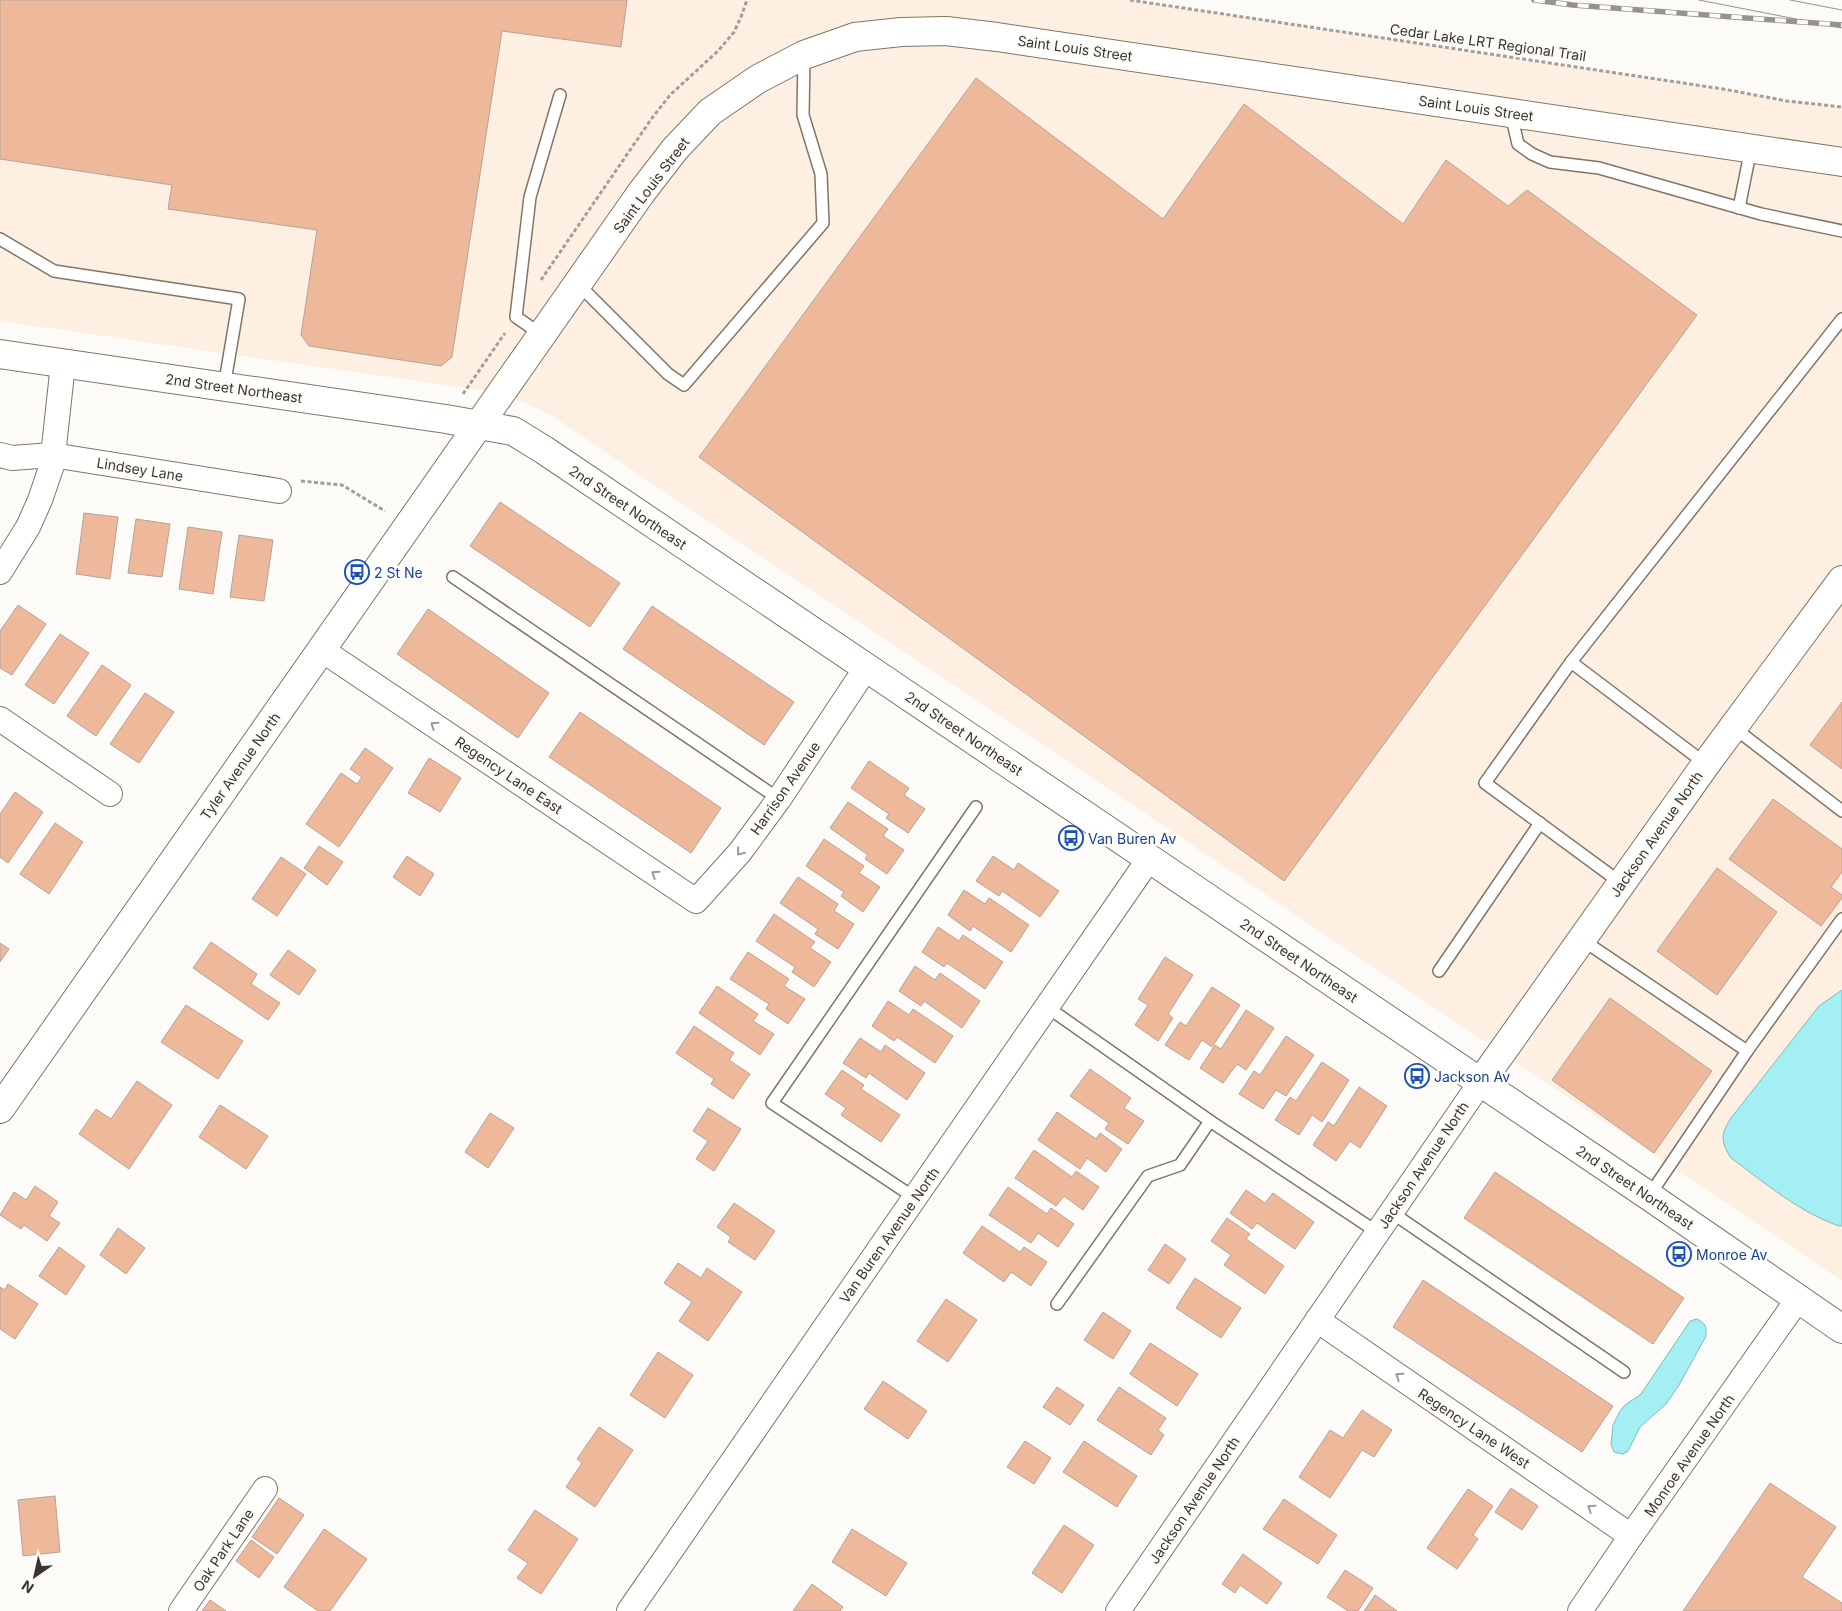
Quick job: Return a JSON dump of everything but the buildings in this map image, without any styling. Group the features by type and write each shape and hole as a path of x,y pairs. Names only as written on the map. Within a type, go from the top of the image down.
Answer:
{"street":[{"name":"Saint Louis Street","path":"480,425 641,193 675,149 710,112 758,79 804,55 855,37 901,32 946,31 1007,38 1842,162"},
{"name":"2nd Street Northeast","path":"0,354 446,419 513,431 544,450 1649,1196 1842,1329"},
{"path":"0,572 28,527 52,465 63,364"},
{"name":"Tyler Avenue North","path":"0,1108 480,425"},
{"name":"Lindsey Lane","path":"0,455 12,458 52,455 279,491"},
{"name":"Jackson Avenue North","path":"1118,1611 1480,1082 1706,764 1842,580"},
{"name":"Regency Lane East","path":"322,650 696,901"},
{"name":"Harrison Avenue","path":"696,901 740,852 779,799 866,668"},
{"path":"0,719 110,794"},
{"name":"Van Buren Avenue North","path":"629,1611 1150,859"},
{"name":"Monroe Avenue North","path":"1580,1611 1798,1299"},
{"name":"Regency Lane West","path":"1317,1320 1631,1536"},
{"name":"Oak Park Lane","path":"181,1611 265,1488"}],"lane":[{"path":"578,284 668,374 684,385 823,222 821,174 803,115 804,55"},
{"path":"542,336 516,317 530,197 560,95"},
{"path":"1510,113 1518,144 1532,154 1550,162 1599,168 1739,208 1842,232"},
{"path":"1739,208 1751,148"},
{"path":"0,239 54,270 239,299 224,387"},
{"path":"1621,883 1485,783 1571,662 1842,318"},
{"path":"453,577 779,799"},
{"path":"1571,662 1706,764"},
{"path":"1733,727 1842,811"},
{"path":"915,1198 772,1103 976,807"},
{"path":"1439,971 1540,824"},
{"path":"1649,1196 1747,1051 1842,919"},
{"path":"1581,939 1747,1051"},
{"path":"1046,1007 1210,1121 1377,1232"},
{"path":"1057,1304 1148,1176 1180,1165 1210,1121"},
{"path":"1391,1212 1624,1372"}],"path":[{"path":"446,419 652,118 670,94 718,51 734,32 742,17 747,0"},
{"name":"Cedar Lake LRT Regional Trail","path":"1130,0 1723,88 1787,101 1842,107"},
{"path":"279,491 289,479 342,486 386,511"}],"shaded area":[{"path":"0,0 1130,0 1723,89 1787,101 1842,107 1842,1281 549,414 502,393 0,321"}],"water":[{"path":"1842,990 1842,1226 1839,1226 1796,1205 1731,1158 1723,1138 1731,1118 1819,1006"},
{"path":"1697,1319 1705,1325 1706,1336 1679,1385 1666,1404 1640,1427 1628,1451 1623,1454 1614,1452 1611,1444 1613,1425 1620,1411 1625,1405 1641,1394 1690,1321"}],"tram line":[{"path":"1699,0 1842,28"},
{"path":"1790,0 1842,10"}],"railway":[{"path":"1534,0 1573,5 1842,25"}],"place":[{"name":"2 St Ne","path":"357,572"},
{"name":"Van Buren Av","path":"1071,838"},
{"name":"Jackson Av","path":"1417,1076"},
{"name":"Monroe Av","path":"1679,1254"}]}
